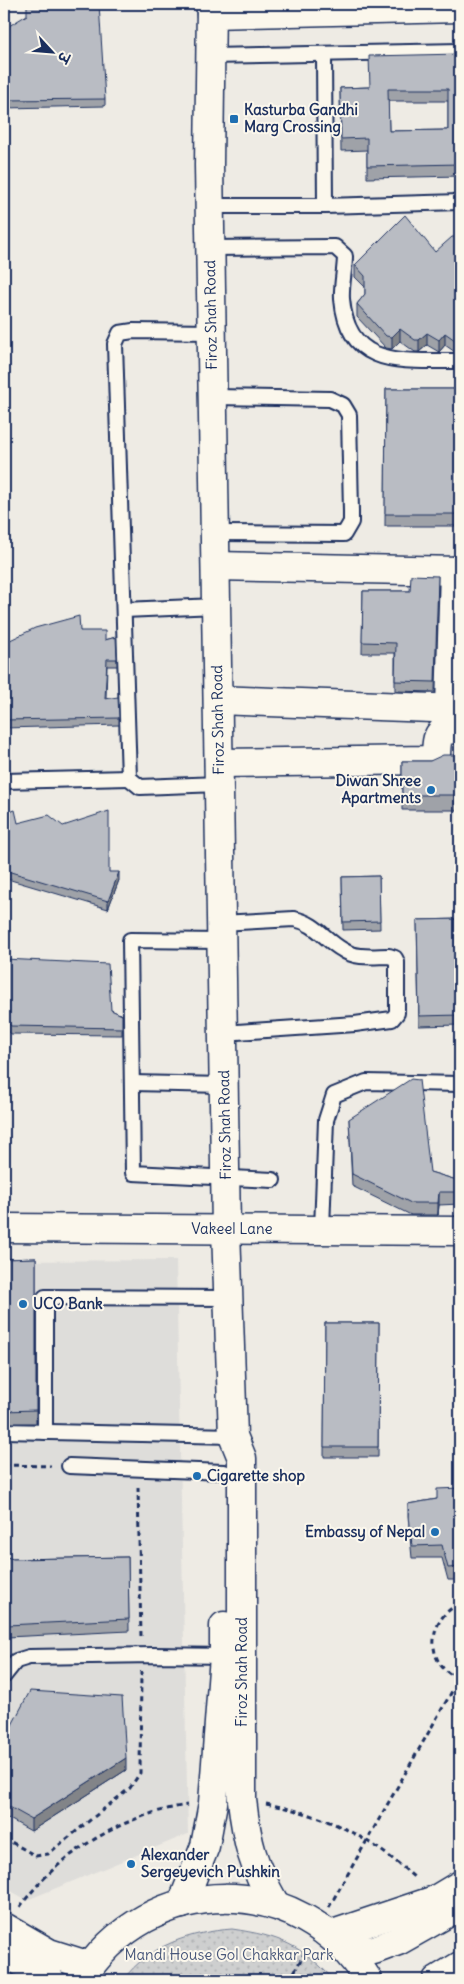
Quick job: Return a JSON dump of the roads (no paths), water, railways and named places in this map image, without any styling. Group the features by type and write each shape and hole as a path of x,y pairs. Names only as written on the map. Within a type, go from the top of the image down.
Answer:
{"main road":[{"path":"211,9 460,8"},
{"name":"Firoz Shah Road","path":"182,1904 205,1846 213,1803 233,1656 242,1458 232,1436 226,1229 210,248 211,9"},
{"path":"216,566 457,571 457,715 447,729 441,732 437,738 436,754 430,760 219,773"},
{"path":"218,700 457,715"},
{"name":"Vakeel Lane","path":"4,1228 460,1231"},
{"name":"Firoz Shah Road","path":"232,1436 224,1456 224,1472 242,1800 245,1830 252,1858 275,1904"},
{"path":"4,1936 49,1953 86,1973 111,1943 132,1926 156,1913 182,1904 208,1899 234,1898 275,1904 332,1938 374,1950 398,1942 448,1903 460,1885"},
{"path":"4,1936 39,1972 50,1980"},
{"path":"332,1938 368,1980"},
{"path":"437,1980 460,1966"}],"lane":[{"path":"210,56 460,51"},
{"path":"324,55 325,206"},
{"path":"210,206 325,206 460,202"},
{"path":"210,248 335,247 346,256 342,298 348,329 370,353 394,359 460,360"},
{"path":"129,778 115,344 120,333 133,331 212,332"},
{"path":"213,397 330,399 343,405 349,415 351,502 351,522 344,534 215,533"},
{"path":"124,610 216,606"},
{"path":"4,781 129,778 140,788 219,773"},
{"path":"223,1033 355,1024 392,1019 397,1013 397,962 395,958 389,956 351,954 343,950 312,925 294,919 221,932 130,940 133,1173 274,1180"},
{"path":"322,1230 326,1120 334,1095 366,1082 460,1084"},
{"path":"132,1083 224,1085"},
{"path":"45,1432 45,1298 228,1298"},
{"path":"4,1432 232,1436"},
{"path":"70,1466 224,1472"},
{"path":"4,1676 16,1661 29,1657 233,1656"}],"place":[{"name":"Kasturba Gandhi Marg Crossing","path":"234,119"},
{"name":"Diwan Shree Apartments","path":"431,790"},
{"name":"UCO Bank","path":"23,1304"},
{"name":"Cigarette shop","path":"197,1476"},
{"name":"Embassy of Nepal","path":"435,1532"},
{"name":"Alexander Sergeyevich Pushkin","path":"131,1864"}],"park label":[{"name":"Mandi House Gol Chakkar Park","path":"229,1955"}]}
